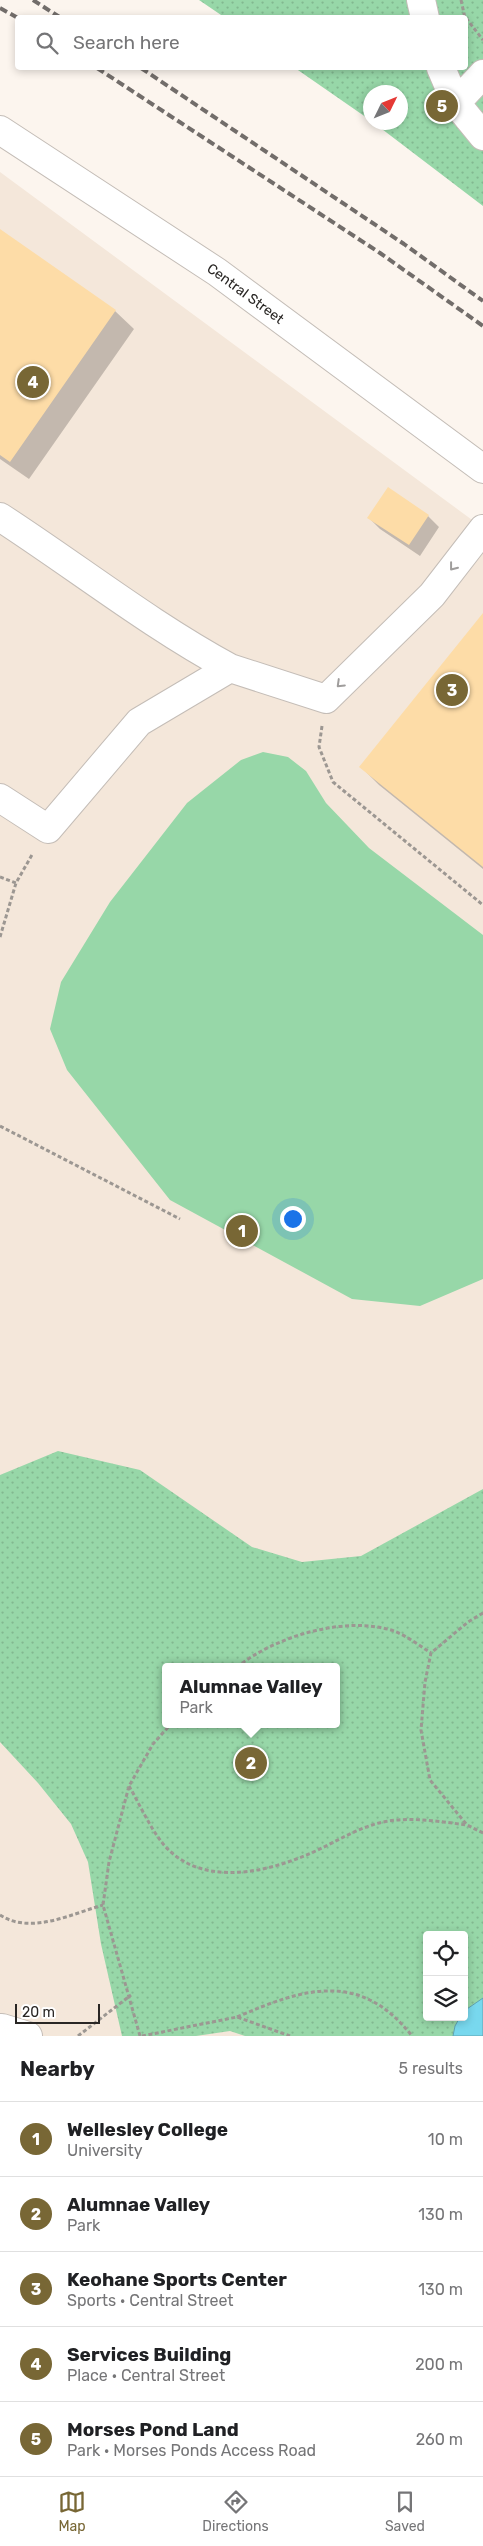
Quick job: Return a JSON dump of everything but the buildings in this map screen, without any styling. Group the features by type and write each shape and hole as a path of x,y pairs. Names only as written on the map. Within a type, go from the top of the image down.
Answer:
{"main road":[{"path":"421,0 424,15"},
{"path":"442,70 456,103 483,136"},
{"path":"456,103 483,74"},
{"name":"Central Street","path":"0,130 217,272 483,469"},
{"path":"0,517 182,640 230,668 326,699 432,594 483,529"},
{"path":"0,798 48,829 139,722 230,668"},
{"path":"2,2028 28,2036"}],"path":[{"path":"460,0 464,15"},
{"path":"468,22 483,40"},
{"path":"326,699 319,747 333,782 483,905"},
{"path":"0,937 16,883 48,829"},
{"path":"0,876 16,883"},
{"path":"0,1126 180,1219"},
{"path":"467,1826 430,1780 421,1730 425,1682 431,1653 468,1622 483,1613"},
{"path":"242,1663 294,1636 355,1624 395,1632 431,1653"},
{"path":"167,1728 153,1744 129,1786 109,1862 103,1905 131,1995 141,2036 237,2018 276,2001 318,1991 344,1991 373,2000 412,2036"},
{"path":"129,1786 164,1845 188,1865 214,1873 248,1872 298,1859 372,1825 394,1821 434,1820 467,1826 483,1833"},
{"path":"0,1915 20,1923 34,1924 103,1905"},
{"path":"78,2036 131,1995"},
{"path":"237,2018 290,2036"}],"shaded area":[{"path":"0,172 483,528 483,2036 0,2036"}],"green space":[{"path":"199,0 483,0 483,206 383,130 408,130 408,85 363,85 363,115 298,70 468,70 468,15 221,15"},
{"path":"263,752 288,757 306,771 326,803 369,848 483,935 483,1279 420,1306 352,1299 170,1200 67,1070 50,1029 61,982 110,902 187,803 241,760"},
{"path":"58,1451 140,1470 252,1547 302,1562 361,1556 483,1489 483,2036 245,2036 230,2031 196,2036 122,2036 101,1944 88,1862 71,1824 38,1783 0,1742 0,1475"}],"water":[{"path":"483,1998 483,2036 453,2036 458,2021 468,2021 468,2008"}],"railway":[{"path":"33,0 56,15"},
{"path":"0,8 15,16"},
{"path":"100,70 380,253 483,326"},
{"path":"144,70 404,244 483,301"}],"place":[{"name":"Morses Pond Land","path":"442,106"},
{"name":"Services Building","path":"33,382"},
{"name":"Keohane Sports Center","path":"452,690"},
{"name":"Wellesley College","path":"242,1231"},
{"name":"Alumnae Valley","path":"251,1763"}]}
